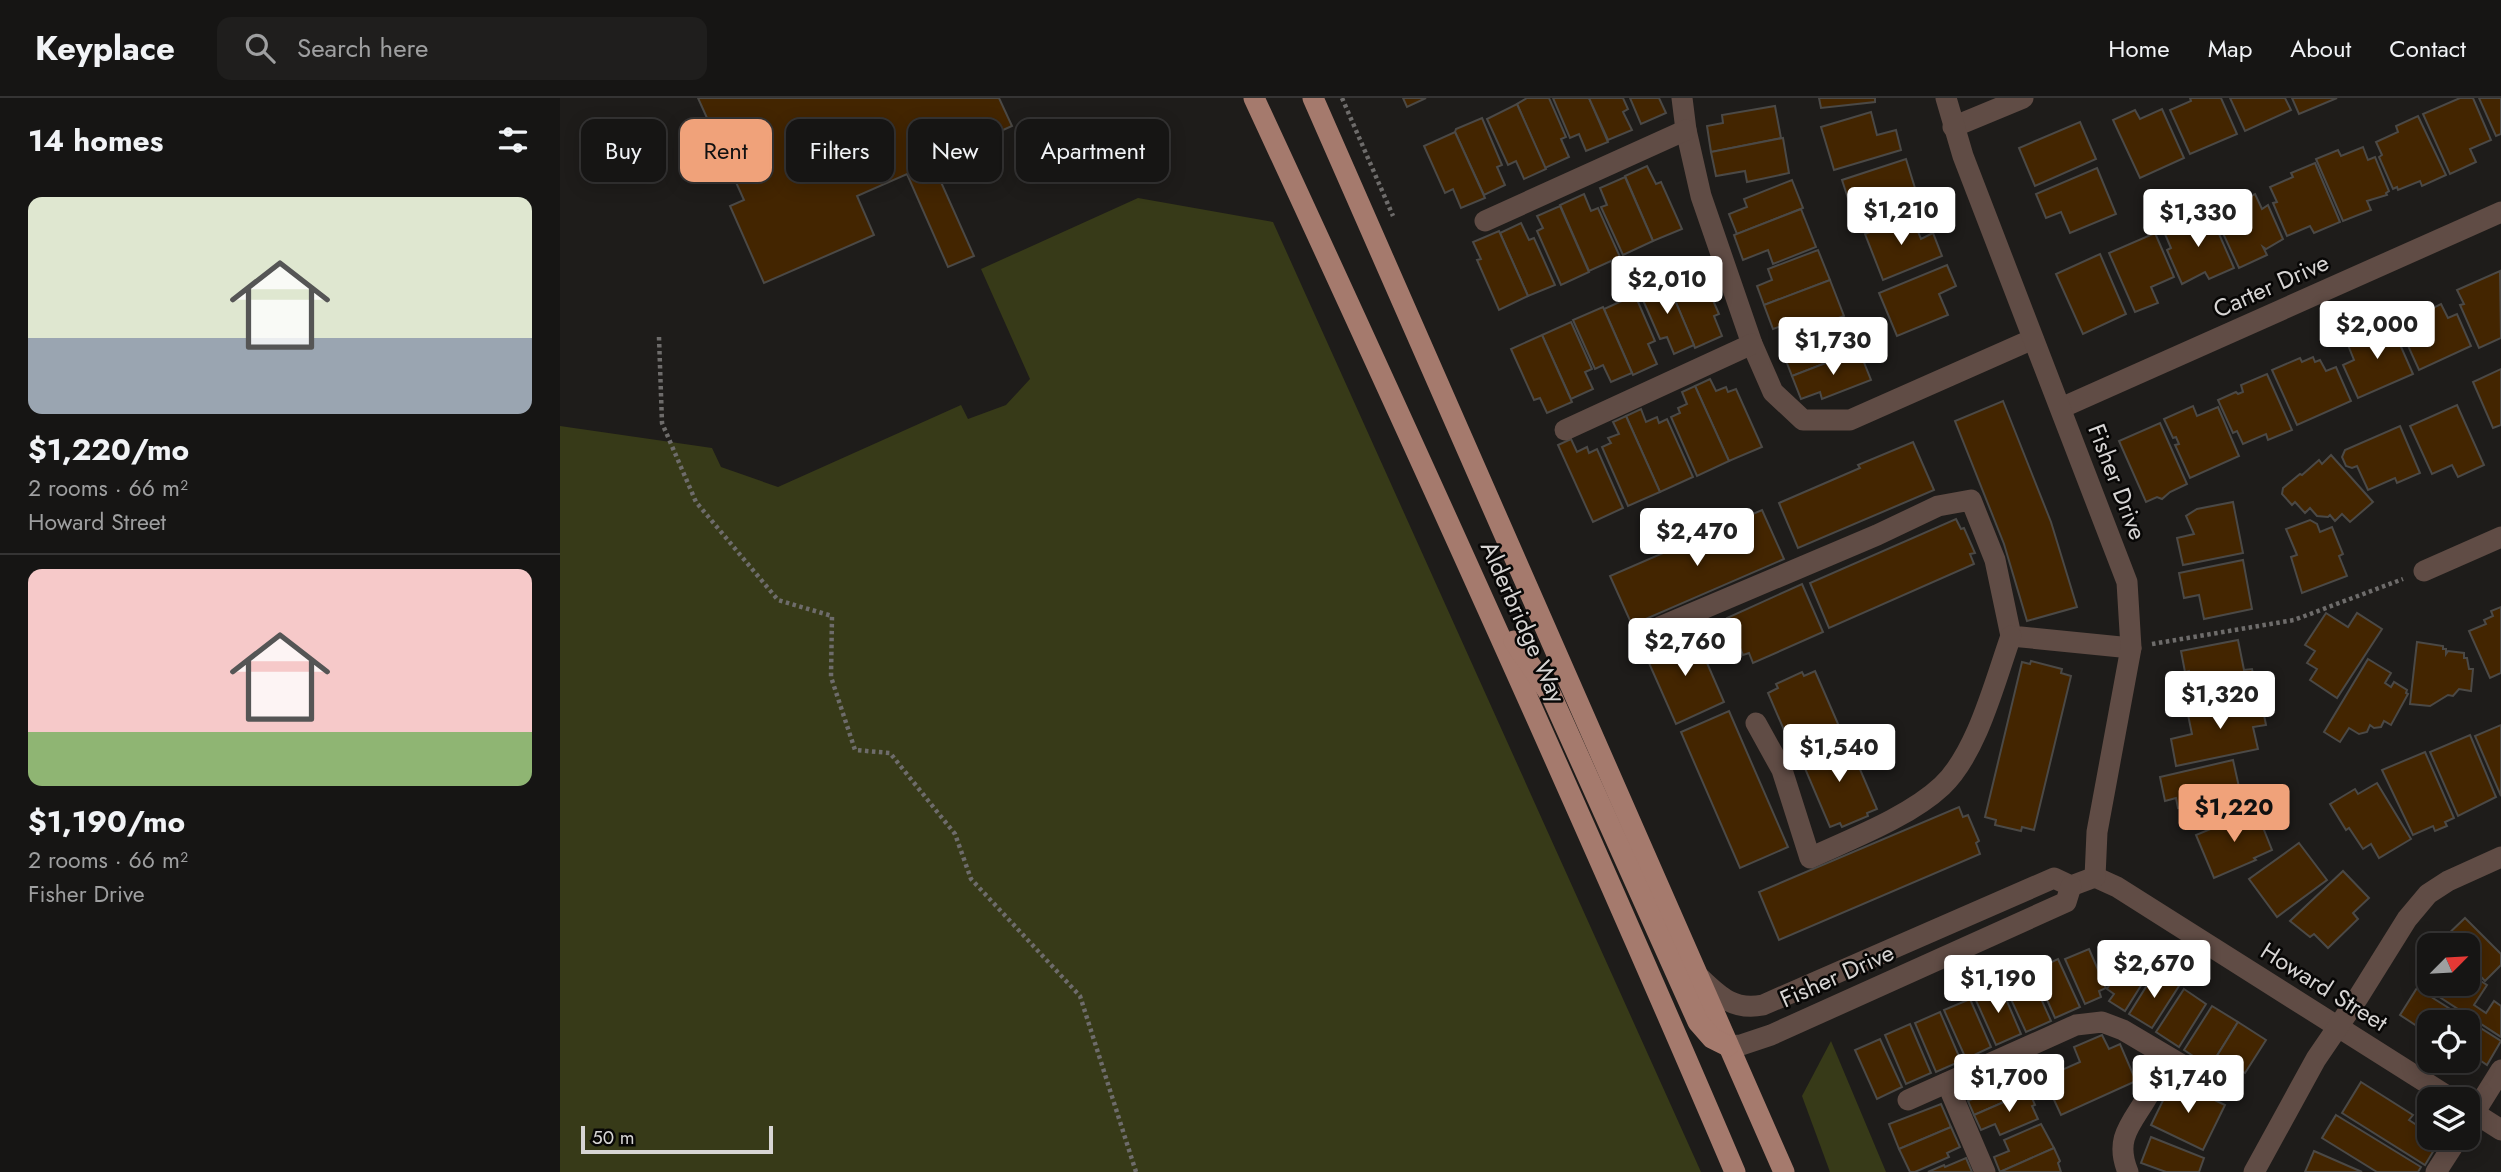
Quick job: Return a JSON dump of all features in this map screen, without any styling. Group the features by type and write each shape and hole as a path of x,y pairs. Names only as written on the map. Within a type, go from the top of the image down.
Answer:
{"main road":[{"name":"Alderbridge Way","path":"1254,98 1621,904 1735,1172"},
{"name":"Alderbridge Way","path":"1313,98 1784,1172"},
{"path":"1480,590 1552,697 1698,1023 1712,1038 1728,1046"}],"street":[{"path":"1682,98 1686,130 1701,196 1752,344 1773,392 1803,420 1850,420 2033,339"},
{"name":"Fisher Drive","path":"1697,975 1720,996 1737,1005 1748,1008 1763,1005 2054,878 2071,886 2095,877 2097,832 2131,648 2127,582 2062,408 2033,339 1954,127 1946,98"},
{"path":"1954,127 2023,98"},
{"path":"1485,221 1686,130"},
{"name":"Carter Drive","path":"2062,408 2501,212"},
{"path":"1565,430 1752,344"},
{"path":"1660,627 1877,535 1938,506 1971,500 1995,560 2011,636 1984,714 1967,752 1942,786 1901,814 1810,858 1782,771 1756,723"},
{"path":"2424,571 2501,537"},
{"path":"2011,636 2131,648"},
{"path":"2254,1172 2316,1059 2339,1028 2407,919 2428,894 2448,881 2501,857"},
{"name":"Howard Street","path":"2095,877 2117,887 2433,1087"},
{"name":"Fisher Drive","path":"1728,1046 1741,1045 1771,1035 2066,902 2071,886"},
{"path":"1908,1100 2076,1025 2102,1022 2123,1030 2166,1058 2221,1088"},
{"path":"2129,1172 2122,1157 2123,1139 2166,1058"},
{"path":"2480,1100 2501,1070"},
{"path":"1947,1083 1985,1172"},
{"path":"2480,1120 2501,1129"},
{"path":"2436,1172 2450,1150"}],"path":[{"path":"659,337 662,424 696,502 778,600 832,616 831,677 855,750 890,753 955,834 971,879 1080,996 1136,1172"},
{"path":"2131,648 2294,620 2424,571"}],"green space":[{"path":"1138,198 1273,222 1701,1172 560,1172 560,426 712,448 721,467 778,487 961,405 968,419 1006,405 1030,379 981,269"},
{"path":"1831,1041 1886,1172 1830,1172 1802,1096"}],"building":[{"path":"698,98 999,98 1012,126 1002,130 1002,119 908,119 908,176 907,174 894,180 894,119 786,119 786,182 889,182 857,196 874,235 764,283 730,206 744,200 736,182 772,182 772,119 707,119"},
{"path":"1403,98 1426,98 1407,107"},
{"path":"1527,98 1549,98 1566,137 1561,139 1569,157 1545,168 1517,104"},
{"path":"1553,98 1589,98 1608,142 1586,151 1579,134 1570,138"},
{"path":"1589,98 1623,98 1628,109 1623,112 1632,130 1608,140"},
{"path":"1630,98 1659,98 1666,113 1641,124"},
{"path":"1819,98 1875,98 1875,102 1821,108"},
{"path":"2190,98 2221,98 2237,134 2190,154 2170,110 2191,101"},
{"path":"2230,98 2285,98 2291,110 2245,131"},
{"path":"2292,98 2337,98 2299,114"},
{"path":"2460,98 2473,98 2491,140 2470,149 2476,162 2450,174 2423,114"},
{"path":"2479,98 2501,98 2501,134 2496,136"},
{"path":"1517,104 1546,169 1524,179 1516,161 1508,165 1487,119"},
{"path":"1775,106 1781,138 1711,152 1707,126 1723,123 1722,115"},
{"path":"2162,109 2184,158 2140,178 2113,120 2135,110 2140,119"},
{"path":"1871,112 1877,135 1896,130 1901,150 1834,170 1821,127"},
{"path":"2418,116 2446,175 2422,186 2420,181 2398,190 2397,187 2393,189 2379,157 2382,155 2376,142 2398,132 2396,126"},
{"path":"1482,118 1502,165 1497,167 1505,185 1484,195 1455,132 1456,129"},
{"path":"2080,122 2096,159 2035,186 2019,148"},
{"path":"1455,132 1485,198 1461,208 1453,189 1445,193 1424,146"},
{"path":"1783,138 1789,173 1747,182 1745,171 1716,176 1711,152"},
{"path":"2363,147 2368,160 2375,157 2389,191 2387,195 2367,201 2371,210 2343,221 2316,159 2338,150 2341,156"},
{"path":"1906,159 1915,188 1899,193 1905,211 1857,226 1842,180"},
{"path":"2315,163 2340,222 2314,233 2310,226 2287,236 2273,203 2277,202 2270,187 2293,177 2291,173"},
{"path":"1647,166 1656,184 1661,182 1682,229 1653,241 1625,176"},
{"path":"2097,168 2116,214 2070,233 2061,212 2046,218 2036,194"},
{"path":"1625,177 1653,241 1623,255 1601,207 1607,205 1600,188"},
{"path":"1792,180 1803,208 1737,234 1729,214 1747,207 1744,199"},
{"path":"911,182 941,182 974,256 948,267"},
{"path":"1584,194 1591,211 1598,208 1620,257 1589,271 1560,205"},
{"path":"2255,194 2262,209 2268,205 2283,239 2266,249 2263,247 2267,255 2239,268 2211,207 2222,199 2223,202 2231,198 2234,204"},
{"path":"1560,206 1589,272 1561,285 1537,231 1543,228 1537,216"},
{"path":"1801,209 1816,247 1773,264 1768,250 1743,260 1734,235"},
{"path":"2208,209 2234,268 2209,279 2205,272 2182,284 2167,250 2171,248 2165,234 2189,224 2186,219"},
{"path":"1911,215 1921,239 1933,233 1942,256 1883,280 1865,234"},
{"path":"1521,223 1529,240 1534,238 1555,285 1528,296 1500,233"},
{"path":"1499,231 1528,296 1499,310 1477,260 1481,259 1473,242"},
{"path":"2155,233 2174,277 2151,287 2158,303 2135,312 2109,253"},
{"path":"1818,250 1830,280 1764,305 1757,286 1772,280 1768,269"},
{"path":"2100,254 2126,314 2083,334 2056,274"},
{"path":"1947,265 1956,286 1939,294 1948,315 1897,336 1879,293"},
{"path":"1698,266 1719,314 1714,316 1722,336 1695,348 1666,279"},
{"path":"2500,271 2501,338 2479,348 2460,305 2464,304 2457,290"},
{"path":"1666,279 1694,345 1674,354 1667,337 1660,339 1639,291"},
{"path":"1830,280 1844,316 1801,332 1796,321 1773,329 1764,305"},
{"path":"1635,295 1655,341 1648,344 1657,364 1633,375 1604,309"},
{"path":"2441,304 2448,318 2457,314 2471,346 2419,370 2395,317 2422,305 2425,312"},
{"path":"1603,307 1632,373 1611,382 1603,365 1595,369 1573,320"},
{"path":"1845,321 1857,351 1792,376 1783,353 1798,347 1795,340"},
{"path":"1571,322 1592,369 1585,372 1593,389 1571,399 1542,335"},
{"path":"2391,324 2413,374 2358,398 2343,365 2354,360 2348,345 2366,335 2365,332"},
{"path":"1542,335 1572,402 1547,413 1540,398 1534,400 1511,349"},
{"path":"1859,350 1871,380 1822,399 1820,392 1801,399 1792,376"},
{"path":"2313,357 2315,362 2320,360 2326,371 2336,367 2351,401 2297,425 2272,370 2300,358 2302,362"},
{"path":"2501,369 2501,425 2493,428 2473,382"},
{"path":"2267,374 2292,430 2268,440 2266,434 2243,444 2237,431 2233,433 2218,400 2236,392 2243,392 2241,385"},
{"path":"1710,379 1716,391 1726,387 1728,392 1736,389 1762,447 1729,461 1695,386"},
{"path":"1695,386 1729,461 1697,476 1671,417 1680,413 1678,408 1687,404 1682,392"},
{"path":"2003,401 2051,522 2077,607 2027,621 2004,544 1955,421"},
{"path":"2457,405 2484,465 2458,477 2452,465 2432,474 2410,426"},
{"path":"2193,406 2197,416 2218,407 2239,456 2190,478 2175,445 2179,444 2176,437 2173,438 2164,419"},
{"path":"1641,409 1646,422 1657,417 1659,423 1667,419 1693,477 1660,492 1626,416"},
{"path":"1626,416 1660,492 1628,506 1602,447 1611,443 1608,438 1619,434 1613,422"},
{"path":"2160,423 2187,484 2162,499 2157,497 2146,502 2119,441"},
{"path":"2400,426 2420,473 2397,483 2395,478 2368,490 2357,466 2346,466 2342,457 2345,450"},
{"path":"1571,439 1577,452 1587,447 1589,453 1597,449 1623,508 1593,522 1558,445"},
{"path":"1913,442 1934,490 1798,548 1779,503"},
{"path":"2331,455 2373,502 2350,522 2342,514 2335,521 2330,515 2317,516 2310,508 2305,513 2295,502 2292,505 2282,494 2283,488 2300,474 2319,460 2322,464"},
{"path":"2233,502 2243,553 2183,565 2177,538 2194,534 2186,516 2197,509"},
{"path":"1762,510 1784,559 1632,625 1610,576"},
{"path":"1956,519 1961,529 1964,528 1975,553 1970,554 1974,564 1829,628 1810,583"},
{"path":"2310,520 2317,524 2320,532 2332,527 2343,554 2339,556 2347,576 2302,593 2291,557 2297,555 2286,529"},
{"path":"2243,560 2252,609 2204,619 2199,595 2184,598 2179,573"},
{"path":"1802,584 1823,632 1753,663 1749,653 1743,655 1727,618"},
{"path":"2501,607 2501,673 2490,678 2469,631 2486,624 2484,620 2493,616 2491,611"},
{"path":"2326,613 2348,627 2357,613 2382,629 2337,698 2310,680 2317,669 2307,663 2315,651 2305,645"},
{"path":"1694,633 1724,702 1676,724 1645,654"},
{"path":"2238,640 2244,670 2252,669 2257,693 2187,706 2181,679 2190,678 2189,671 2185,672 2181,651"},
{"path":"2417,642 2443,646 2446,654 2448,651 2464,653 2469,669 2473,669 2471,691 2459,689 2453,696 2448,695 2430,706 2410,704"},
{"path":"2368,659 2391,673 2385,683 2391,687 2394,682 2407,690 2408,694 2391,725 2384,721 2381,727 2374,728 2370,725 2367,732 2359,734 2349,728 2340,742 2324,732"},
{"path":"2031,661 2062,669 2061,673 2071,676 2034,830 2022,827 2021,831 1995,825 1996,820 1985,817 2022,662 2030,664"},
{"path":"1815,671 1845,740 1797,760 1768,693 1778,688 1776,684 1802,672 1804,676"},
{"path":"2260,695 2266,725 2253,727 2258,749 2176,766 2171,739 2192,734 2187,710"},
{"path":"1729,711 1788,847 1740,868 1681,732"},
{"path":"2501,725 2501,796 2475,736"},
{"path":"2470,735 2496,797 2458,816 2430,752"},
{"path":"1847,739 1877,809 1867,813 1868,816 1842,827 1840,823 1830,827 1801,759"},
{"path":"2425,752 2454,818 2445,822 2447,826 2435,831 2433,826 2413,835 2382,770"},
{"path":"2233,760 2239,787 2237,794 2229,796 2230,799 2224,807 2217,808 2217,817 2207,819 2205,816 2186,820 2183,807 2178,808 2176,798 2165,801 2160,777"},
{"path":"2377,783 2411,839 2379,858 2371,844 2363,849 2349,828 2346,830 2330,804 2355,789 2358,794"},
{"path":"1959,807 1963,817 1968,815 1979,841 1976,843 1980,854 1779,940 1759,892"},
{"path":"2256,810 2272,850 2214,878 2196,835"},
{"path":"2299,843 2327,880 2277,917 2249,879"},
{"path":"2343,871 2369,898 2353,913 2358,919 2328,948 2314,934 2310,937 2290,921"},
{"path":"2465,918 2480,933 2449,933"},
{"path":"2480,933 2501,954 2501,965 2485,981 2480,976"},
{"path":"2089,949 2106,988 2099,991 2101,997 2085,1004 2065,959"},
{"path":"2128,954 2152,968 2125,1011 2109,1001 2114,994 2107,989"},
{"path":"2058,959 2080,1007 2055,1018 2034,970"},
{"path":"2156,971 2179,986 2152,1028 2129,1014"},
{"path":"2029,972 2051,1021 2026,1032 2004,984"},
{"path":"2480,981 2487,985 2480,996"},
{"path":"2000,985 2021,1034 1996,1045 1974,996"},
{"path":"2417,988 2417,996 2430,996 2452,1010 2417,1010 2417,1026 2400,1015"},
{"path":"2184,989 2206,1004 2179,1047 2156,1032"},
{"path":"2438,996 2480,996 2474,1005 2486,1013 2494,1001 2501,1006 2501,1037 2480,1023 2480,1010 2459,1010"},
{"path":"1970,999 1991,1047 1966,1059 1944,1010"},
{"path":"2212,1006 2238,1022 2210,1067 2184,1050"},
{"path":"1940,1012 1961,1061 1936,1072 1915,1023"},
{"path":"2238,1022 2266,1040 2245,1073 2238,1069 2231,1080 2210,1067"},
{"path":"1910,1024 1931,1073 1906,1084 1885,1035"},
{"path":"2480,1028 2501,1041 2487,1065 2480,1060"},
{"path":"2102,1035 2109,1049 2120,1044 2136,1081 2061,1115 2037,1063 2055,1055 2062,1070 2080,1062 2074,1047"},
{"path":"1880,1039 1902,1087 1877,1099 1855,1050"},
{"path":"2015,1067 2029,1091 1974,1115 1968,1101 1984,1094 1979,1083"},
{"path":"2173,1080 2225,1105 2203,1150 2151,1125"},
{"path":"2361,1082 2413,1115 2409,1120 2417,1125 2417,1150 2434,1150 2425,1165 2342,1113"},
{"path":"2029,1091 2038,1119 2000,1135 1995,1124 1981,1130 1974,1115"},
{"path":"1941,1104 1951,1127 1899,1149 1889,1124"},
{"path":"2336,1115 2421,1167 2418,1172 2377,1172 2322,1138"},
{"path":"2041,1124 2054,1148 2000,1172 1994,1157 2009,1151 2004,1140"},
{"path":"1951,1127 1960,1147 1947,1153 1949,1157 1910,1172 1899,1149"},
{"path":"2151,1137 2204,1158 2199,1172 2166,1172 2141,1163"},
{"path":"2054,1148 2060,1161 2058,1163 2061,1172 2000,1172"},
{"path":"2314,1151 2362,1172 2305,1172"},
{"path":"1966,1158 1972,1172 1928,1172 1944,1165 1945,1167"}]}
